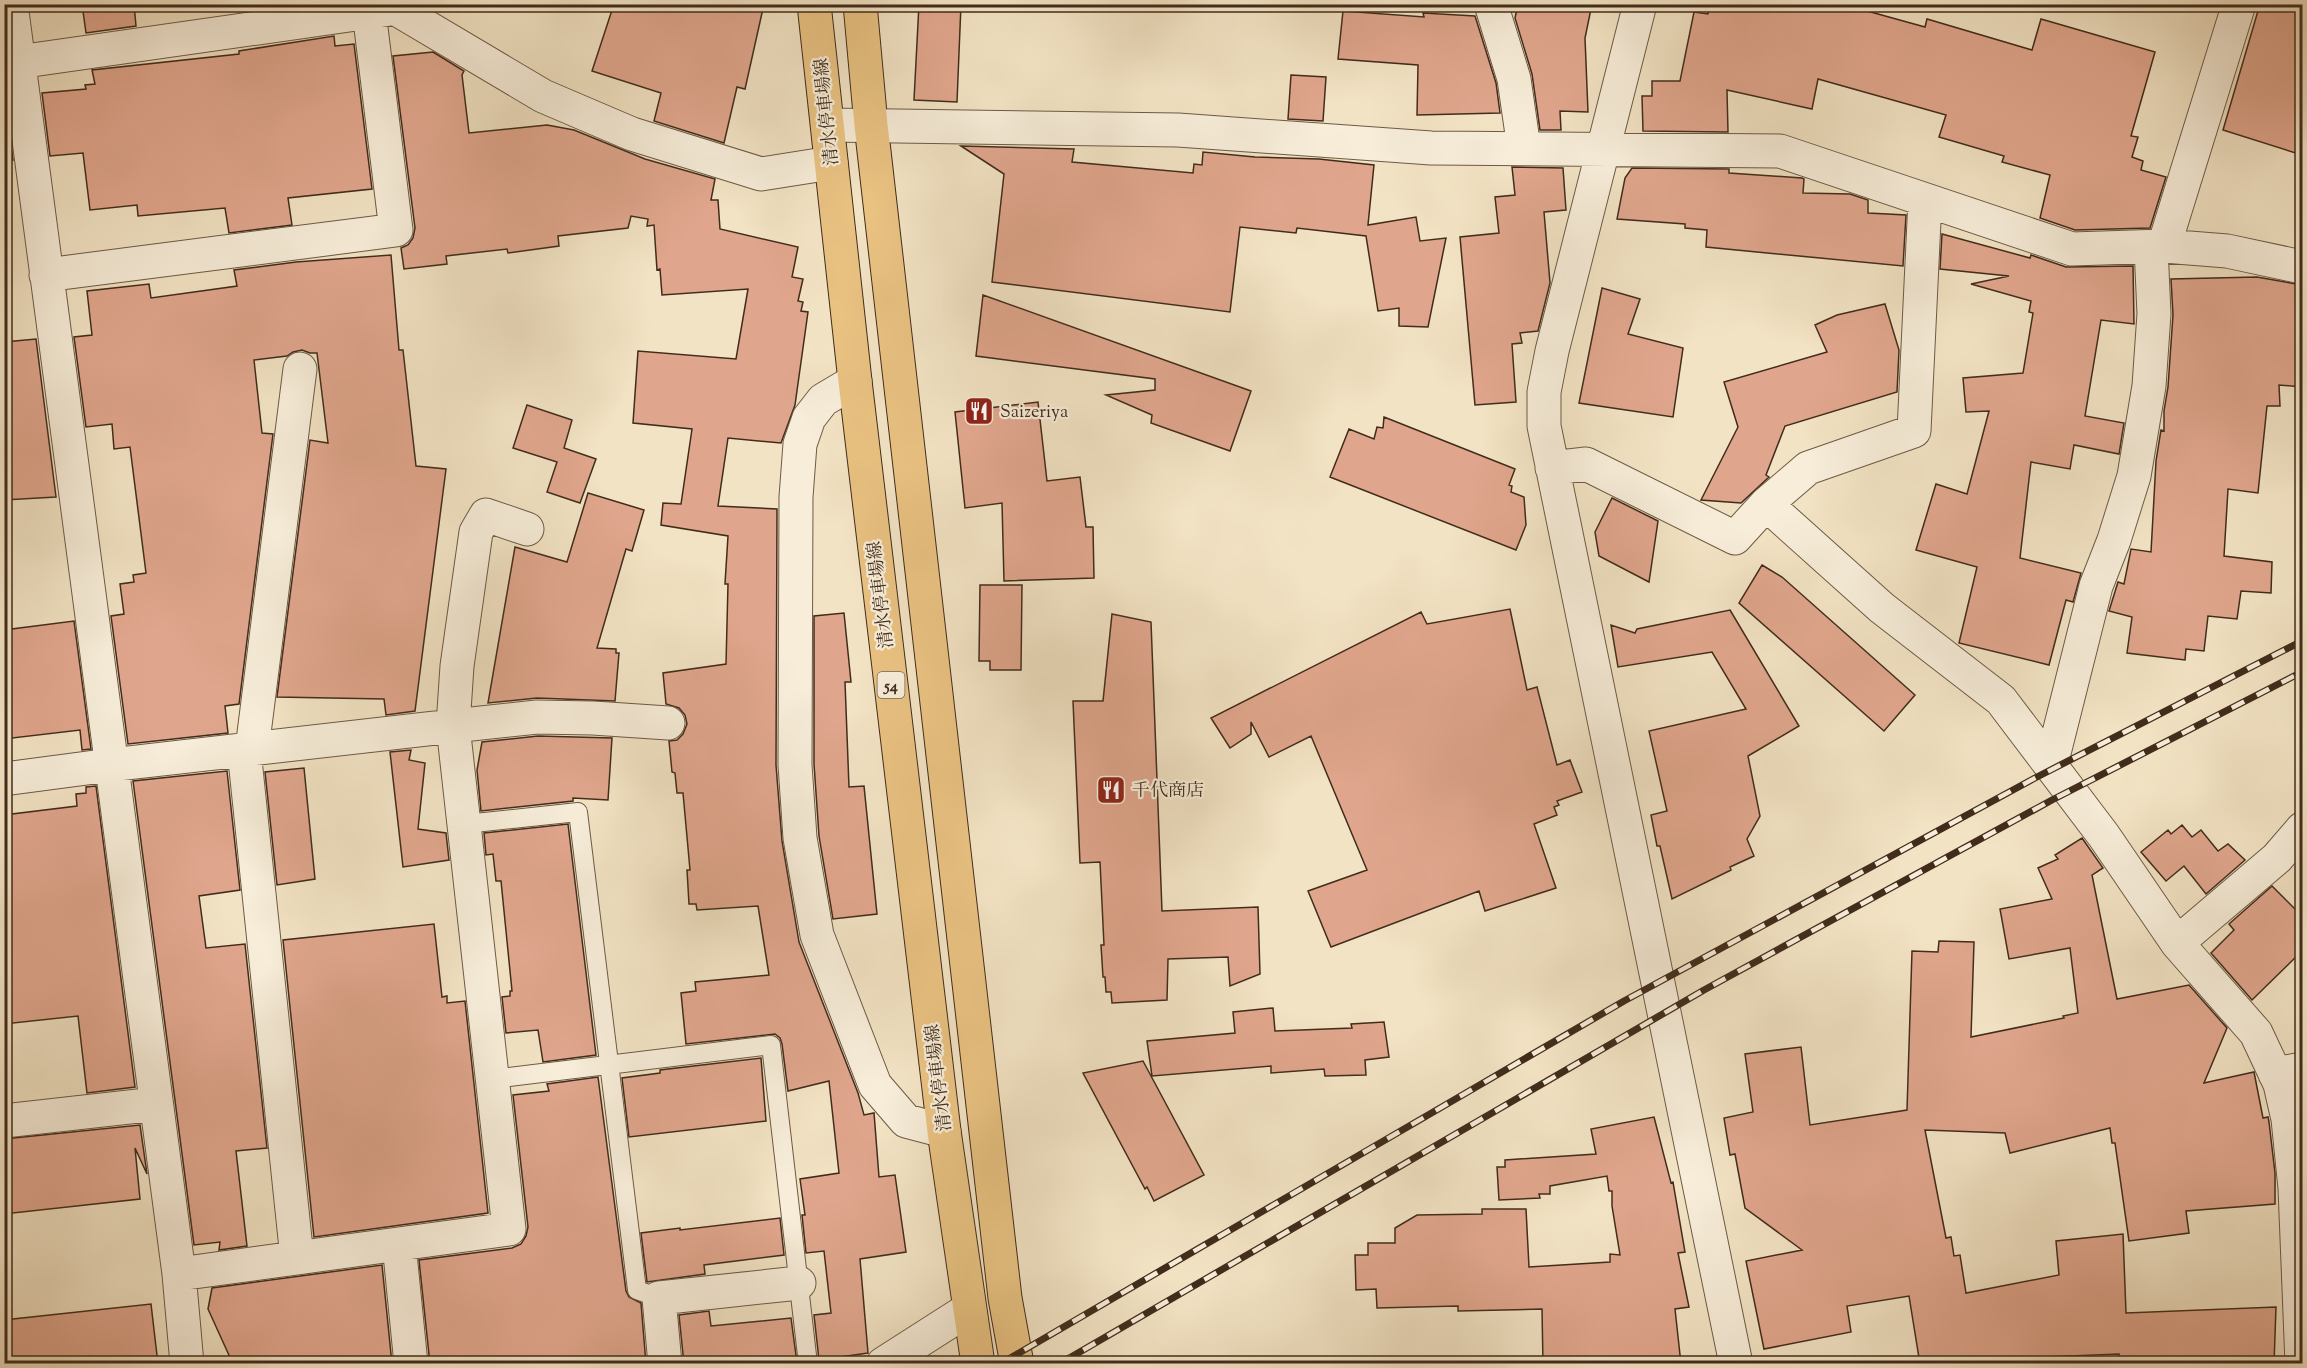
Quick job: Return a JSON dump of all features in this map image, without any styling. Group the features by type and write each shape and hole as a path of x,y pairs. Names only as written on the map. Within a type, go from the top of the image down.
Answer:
{"main road":[{"name":"清水停車場線","path":"814,4 855,381 944,1131 978,1364"},
{"path":"860,4 871,125 1005,1298 1017,1364"}],"street":[{"path":"11,4 18,62 17,156 46,275 156,1104 187,1364"},
{"path":"1491,4 1514,79 1524,148"},
{"path":"1640,4 1552,351 1544,392 1544,426 1736,1364"},
{"path":"2051,765 2096,586 2114,540 2134,476 2149,386 2158,246 2239,4"},
{"path":"18,62 383,8 543,96 632,134 761,174 831,163"},
{"path":"46,275 396,230 383,8"},
{"path":"828,125 1178,130 1431,148 1780,152 2072,249 2158,246 2227,251 2302,267"},
{"path":"1552,468 1586,464 1735,538 1766,504 1808,468 1914,431 1925,200"},
{"path":"297,1258 248,749 300,369"},
{"path":"855,381 823,400 809,418 800,444 796,497 795,765 800,838 817,935 875,1085 906,1121 944,1131"},
{"path":"1766,504 1882,608 2001,700 2104,836 2176,943 2289,1071 2280,1084 2288,1119 2295,1188 2301,1364"},
{"path":"178,1274 509,1229 453,726 457,666 476,532 486,515 527,530"},
{"path":"4,779 537,717 668,723"},
{"path":"2176,943 2277,858 2302,828"},
{"path":"4,1121 156,1104"},
{"path":"399,1244 411,1364"},
{"path":"665,1364 659,1298 799,1283"},
{"path":"883,1364 969,1309"}],"lane":[{"path":"465,824 578,812 638,1290 659,1298"},
{"path":"492,1079 771,1045 808,1364"}],"building":[{"path":"82,4 134,4 136,26 86,33"},
{"path":"254,4 289,4 254,9"},
{"path":"614,4 764,4 745,89 737,87 724,143 654,121 661,93 592,71"},
{"path":"919,4 961,4 957,102 914,100"},
{"path":"1518,4 1592,4 1585,38 1588,112 1560,111 1561,130 1540,130 1532,74 1515,18"},
{"path":"1710,4 1842,4 1925,27 1927,19 2032,50 2041,19 2155,52 2131,136 2138,137 2132,157 2143,161 2141,170 2166,177 2150,228 2075,230 2040,218 2050,175 2002,162 2004,156 1939,137 1946,115 1818,79 1812,109 1727,90 1728,132 1643,131 1642,96 1652,96 1652,81 1680,81 1694,12 1708,14"},
{"path":"2260,4 2302,4 2302,155 2223,130"},
{"path":"1343,11 1424,17 1423,13 1475,16 1496,83 1500,113 1417,115 1418,65 1338,59"},
{"path":"334,36 335,46 354,44 372,189 288,198 292,225 229,233 225,208 138,216 137,205 90,210 83,153 50,156 42,93 86,89 85,85 95,84 92,70 239,54 239,51"},
{"path":"433,52 464,71 462,75 469,133 547,125 574,130 645,159 715,179 711,200 718,200 720,229 798,247 792,277 803,279 798,301 803,302 801,311 808,312 795,405 781,443 728,438 718,506 777,509 776,765 782,841 799,942 858,1093 864,1115 874,1113 879,1177 895,1175 906,1252 860,1259 868,1353 819,1360 814,1315 831,1313 824,1251 806,1253 802,1215 805,1215 800,1179 839,1173 829,1081 788,1091 782,1044 780,1038 775,1034 686,1044 681,993 696,991 695,982 769,975 758,906 697,910 696,904 689,904 687,870 690,870 683,793 677,793 669,741 677,740 683,734 687,724 685,715 679,708 666,704 663,673 726,664 728,584 725,584 728,536 661,525 663,503 681,504 692,429 633,423 638,351 736,359 748,289 662,295 660,269 657,270 654,225 647,226 648,219 631,216 628,228 558,236 559,246 508,253 507,249 446,256 447,264 404,269 401,248 408,245 413,238 415,228 393,56"},
{"path":"1291,75 1326,77 1323,121 1288,119"},
{"path":"4,98 13,160 4,160"},
{"path":"961,146 1074,149 1072,162 1193,173 1194,164 1202,165 1203,152 1255,157 1319,159 1374,165 1368,225 1416,217 1420,241 1446,238 1428,327 1399,326 1399,308 1378,311 1366,236 1297,228 1296,233 1240,227 1230,312 992,282 1004,174"},
{"path":"1512,167 1563,168 1566,210 1544,212 1550,283 1538,331 1520,333 1522,343 1512,344 1516,402 1475,405 1460,237 1499,233 1495,197 1515,195"},
{"path":"1632,168 1729,169 1729,173 1802,178 1804,179 1803,193 1850,194 1868,200 1868,213 1906,215 1903,266 1706,247 1707,230 1685,228 1685,224 1617,219 1625,178"},
{"path":"1942,234 2030,258 2031,255 2066,267 2133,266 2134,324 2101,320 2085,416 2124,423 2119,454 2074,445 2070,469 2031,462 2020,558 2081,573 2073,602 2066,600 2049,665 1959,643 1977,567 1916,550 1936,484 1967,494 1989,411 1966,412 1963,378 2023,373 2033,313 2029,312 2031,301 1971,284 2009,276 1940,269"},
{"path":"391,255 399,350 403,350 416,466 446,469 415,711 386,715 384,699 277,697 310,440 328,443 317,353 302,350 287,356 254,360 262,433 273,434 239,704 225,706 228,733 128,744 111,616 124,614 120,584 134,582 133,575 146,573 130,447 114,449 112,424 86,427 74,337 92,335 87,291 149,284 151,298 237,286 234,270 296,262"},
{"path":"2257,277 2302,285 2302,387 2279,385 2280,406 2267,406 2258,493 2228,489 2224,556 2272,562 2271,593 2241,591 2237,619 2208,616 2204,651 2186,649 2185,660 2127,653 2132,617 2109,611 2118,582 2124,584 2131,549 2151,552 2156,461 2161,430 2164,431 2164,411 2168,387 2173,315 2171,279"},
{"path":"1602,288 1640,299 1628,334 1683,348 1673,417 1579,403"},
{"path":"983,295 1251,391 1230,451 1151,423 1152,415 1106,395 1155,390 1155,379 976,356"},
{"path":"1885,304 1899,350 1897,392 1785,426 1766,475 1769,477 1741,503 1701,500 1738,427 1724,382 1827,352 1815,325 1837,315"},
{"path":"36,339 56,497 4,500 4,342"},
{"path":"1038,402 1047,481 1080,477 1086,527 1093,527 1094,578 1004,581 1002,503 965,508 955,412"},
{"path":"527,405 572,420 564,448 596,459 580,503 547,492 557,462 513,448"},
{"path":"1384,417 1515,469 1509,485 1512,486 1511,492 1524,497 1526,525 1516,550 1330,477 1349,429 1374,439 1377,427 1383,428"},
{"path":"588,493 644,510 632,551 626,549 597,648 616,649 616,653 619,653 615,701 537,698 488,703 515,547 567,562"},
{"path":"1612,498 1658,521 1649,582 1599,556 1595,532"},
{"path":"1762,565 1782,577 1915,695 1884,731 1739,603"},
{"path":"980,585 1022,585 1021,670 990,670 990,661 979,661"},
{"path":"1510,609 1527,690 1537,687 1557,765 1570,760 1582,792 1557,801 1559,805 1554,807 1557,815 1534,824 1556,888 1485,911 1479,891 1331,947 1308,891 1367,870 1311,736 1269,757 1251,722 1251,734 1230,748 1211,718 1421,612 1427,624"},
{"path":"1730,610 1799,726 1748,756 1760,816 1747,839 1754,856 1672,899 1651,815 1667,811 1649,731 1746,709 1712,652 1618,667 1611,625 1635,633 1637,629"},
{"path":"844,613 851,682 845,682 849,787 864,786 877,914 833,919 819,836 814,764 814,616"},
{"path":"1112,614 1151,622 1162,911 1258,907 1260,974 1230,986 1228,957 1168,959 1167,1000 1112,1003 1111,992 1106,992 1101,945 1104,945 1100,862 1080,863 1073,701 1103,701"},
{"path":"74,621 91,749 82,750 80,730 4,739 4,630"},
{"path":"538,736 612,738 608,800 573,798 573,801 481,811 477,770 482,742"},
{"path":"411,750 409,760 425,763 418,829 446,833 449,860 403,867 390,752"},
{"path":"304,768 315,879 277,885 265,772"},
{"path":"227,771 240,890 199,896 206,948 245,944 267,1148 236,1151 247,1246 219,1250 220,1242 194,1245 133,781"},
{"path":"96,786 135,1087 87,1093 78,1016 4,1024 4,815 77,806 76,794 86,793 86,787"},
{"path":"568,824 596,1055 543,1062 538,1030 506,1033 502,997 510,996 510,991 512,991 501,881 496,881 493,854 486,855 484,833"},
{"path":"2182,825 2192,837 2201,830 2218,851 2228,844 2245,860 2206,894 2184,866 2166,881 2141,852 2168,830 2171,834"},
{"path":"2082,838 2103,868 2092,875 2117,999 2189,985 2227,1028 2204,1083 2254,1072 2263,1118 2268,1117 2269,1122 2275,1173 2275,1204 2186,1211 2189,1233 2129,1241 2115,1143 2112,1143 2110,1128 2010,1153 2005,1133 1925,1130 1946,1238 1951,1237 1954,1256 1960,1255 1966,1293 2059,1275 2056,1241 2123,1234 2126,1313 2276,1307 2274,1364 2120,1364 2119,1354 2045,1357 2046,1364 1920,1364 1909,1296 1847,1306 1851,1332 1764,1349 1746,1261 1802,1250 1745,1208 1735,1154 1730,1155 1724,1118 1753,1112 1745,1054 1801,1047 1810,1125 1907,1110 1912,951 1938,952 1939,941 1974,942 1971,1037 2064,1018 2063,1016 2078,1013 2070,948 2009,959 2000,909 2052,899 2038,868 2058,859 2055,855"},
{"path":"2272,886 2302,916 2302,951 2252,1000 2211,953 2234,930 2229,924"},
{"path":"434,924 442,997 447,996 447,1003 465,1001 488,1213 314,1237 283,940"},
{"path":"1273,1008 1275,1031 1352,1028 1351,1024 1384,1022 1389,1057 1365,1060 1366,1075 1325,1076 1324,1069 1271,1073 1271,1066 1152,1076 1147,1041 1235,1033 1233,1012"},
{"path":"761,1058 766,1121 629,1137 622,1078 660,1073 660,1070"},
{"path":"1143,1061 1204,1175 1154,1201 1147,1187 1145,1189 1083,1073"},
{"path":"598,1077 626,1291 629,1297 641,1303 646,1364 430,1364 419,1260 512,1248 521,1244 526,1236 528,1227 513,1095 549,1091 547,1084"},
{"path":"1654,1117 1671,1183 1673,1182 1685,1252 1678,1253 1689,1307 1675,1309 1681,1364 1543,1364 1542,1309 1458,1311 1458,1306 1377,1308 1376,1289 1356,1290 1355,1255 1368,1255 1368,1243 1395,1243 1395,1228 1417,1215 1482,1214 1482,1209 1526,1209 1529,1267 1610,1262 1610,1254 1620,1255 1612,1206 1612,1191 1609,1191 1607,1176 1550,1186 1550,1194 1539,1194 1540,1198 1499,1200 1497,1167 1505,1167 1505,1160 1596,1154 1591,1129"},
{"path":"140,1125 147,1174 135,1148 140,1199 4,1214 4,1139"},
{"path":"780,1218 784,1255 704,1265 705,1274 647,1282 641,1233"},
{"path":"382,1265 392,1364 233,1364 208,1309 212,1288"},
{"path":"151,1304 158,1364 4,1364 4,1320"},
{"path":"709,1311 711,1326 791,1318 797,1363 684,1364 679,1315"}],"railway":[{"path":"1000,1364 1624,1001 2035,778 2302,641"},
{"path":"1059,1364 1704,990 2052,800 2302,672"}],"place":[{"name":"Saizeriya","path":"979,411"},
{"name":"千代商店","path":"1111,790"}]}
